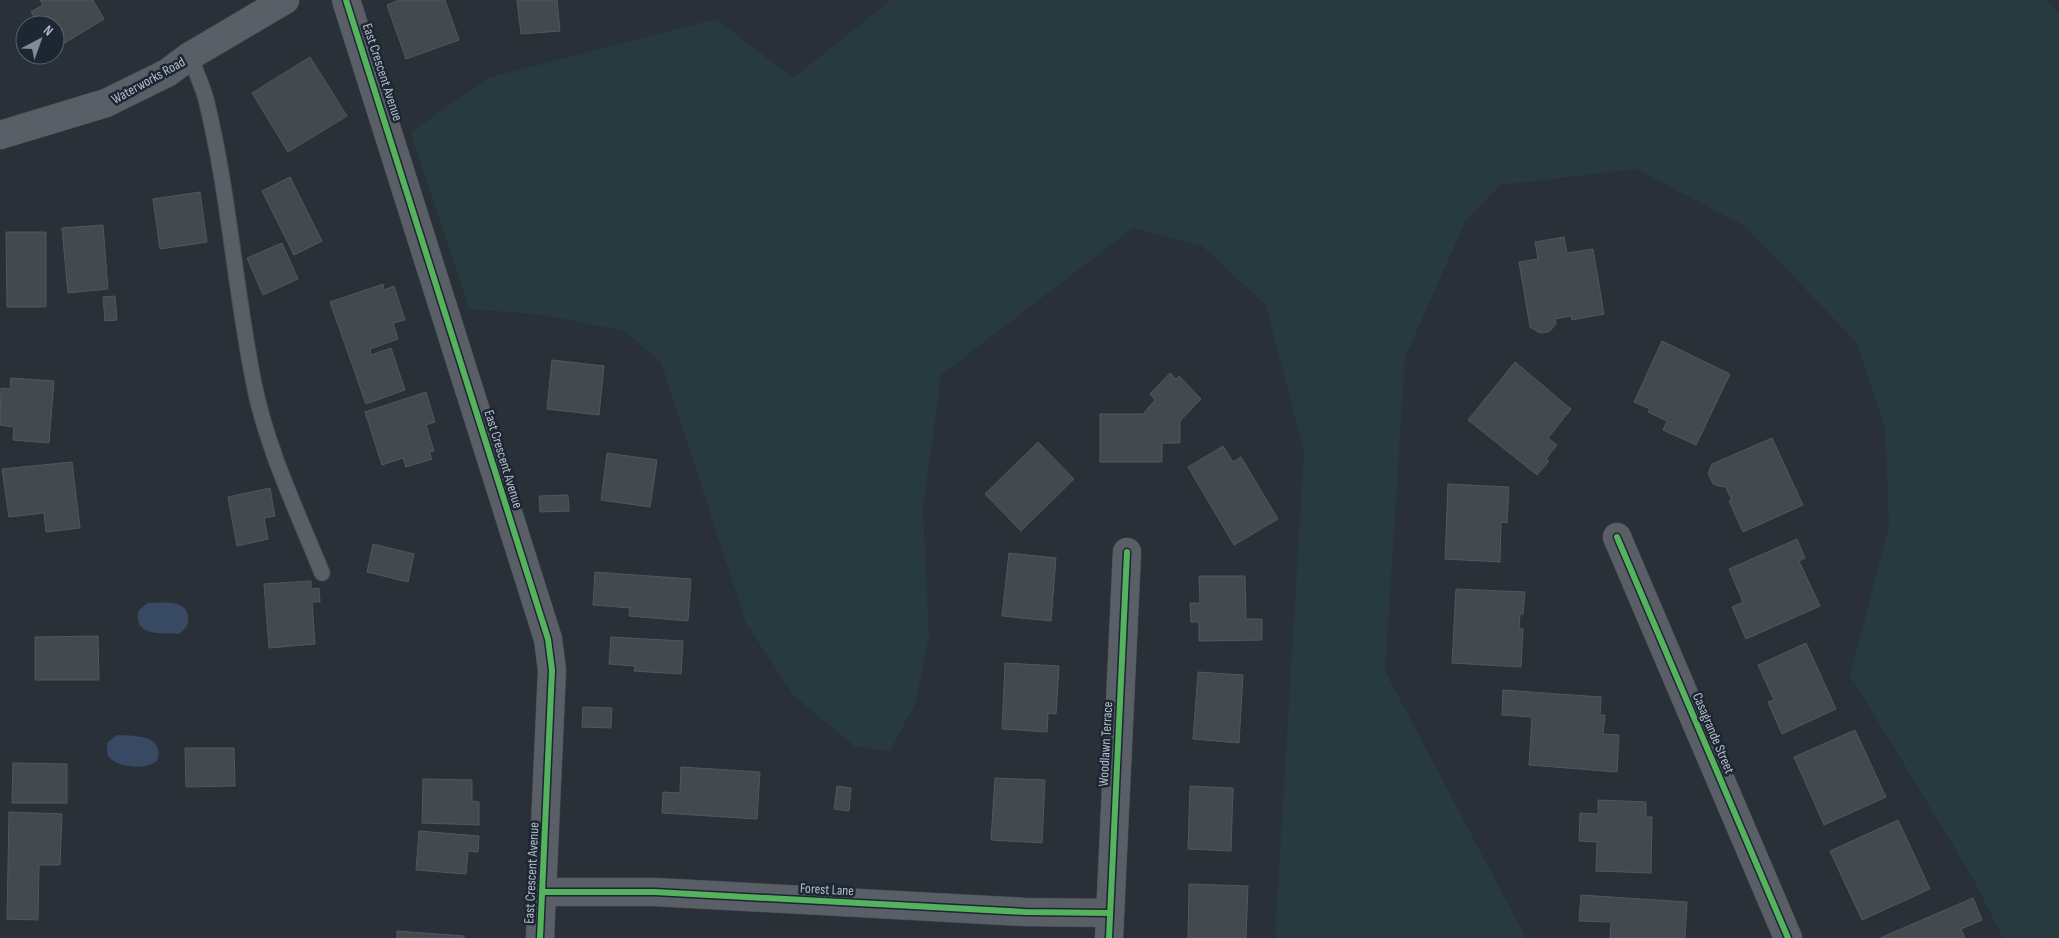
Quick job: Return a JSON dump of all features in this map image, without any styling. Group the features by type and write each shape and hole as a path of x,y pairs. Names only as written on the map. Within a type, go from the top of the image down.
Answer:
{"street":[{"name":"Waterworks Road","path":"0,135 106,103 167,73 190,56 285,0"},
{"name":"East Crescent Avenue","path":"346,0 548,638 552,670 540,938"},
{"name":"Casagrande Street","path":"1618,538 1788,938"},
{"name":"Woodlawn Terrace","path":"1109,926 1127,552"},
{"name":"Forest Lane","path":"543,892 655,892 1025,912 1109,926"}],"lane":[{"path":"190,56 206,98 220,172 239,306 254,386 272,446 322,573"}],"green space":[{"path":"891,0 2047,0 2059,13 2059,938 2003,938 1974,880 1850,675 1889,526 1885,426 1856,342 1745,226 1636,169 1500,185 1465,222 1405,358 1385,671 1526,938 1275,938 1304,452 1266,305 1202,246 1133,228 941,375 923,508 929,637 915,704 890,751 854,746 794,696 746,623 661,362 624,331 544,315 469,309 411,132 488,78 716,19 793,78"}],"water":[{"path":"148,603 172,603 183,607 187,611 188,617 186,627 179,634 150,632 144,629 138,619 139,610"},
{"path":"117,735 146,738 153,741 159,752 157,761 140,767 118,764 113,761 108,755 107,746 108,742"}],"building":[{"path":"40,0 93,0 104,19 65,43 65,15 33,15 31,12 43,5"},
{"path":"399,0 445,0 459,40 406,59 387,5"},
{"path":"517,0 557,0 560,31 521,34"},
{"path":"310,57 347,116 288,152 252,93"},
{"path":"290,177 322,241 294,255 262,191"},
{"path":"200,192 207,242 160,249 153,199"},
{"path":"103,225 108,289 68,293 62,228"},
{"path":"6,232 46,232 46,307 7,307"},
{"path":"1564,237 1567,253 1593,249 1604,314 1572,320 1571,316 1555,319 1556,324 1549,332 1540,333 1530,327 1519,262 1538,259 1535,242"},
{"path":"282,243 298,279 263,295 247,258"},
{"path":"383,284 384,290 394,286 405,320 393,323 398,339 370,349 371,355 391,348 405,390 366,404 330,302"},
{"path":"115,296 117,320 105,321 103,297"},
{"path":"1662,341 1730,374 1696,445 1663,430 1667,421 1648,412 1650,409 1634,402"},
{"path":"552,360 604,366 599,415 547,409"},
{"path":"1515,362 1571,409 1548,438 1557,445 1546,459 1549,461 1537,475 1468,420"},
{"path":"1170,373 1176,379 1179,376 1201,399 1180,421 1180,443 1162,443 1162,462 1100,462 1100,414 1143,414 1155,400 1150,394"},
{"path":"11,378 54,381 49,443 13,440 14,427 0,425 1,388 10,389"},
{"path":"426,392 435,422 426,425 434,451 429,452 432,459 406,467 403,458 382,465 365,412"},
{"path":"1772,438 1803,505 1743,532 1729,501 1732,500 1725,486 1713,484 1708,473 1712,464"},
{"path":"1038,442 1074,479 1021,531 985,494"},
{"path":"1223,446 1233,462 1241,457 1278,519 1234,545 1188,467"},
{"path":"607,453 657,460 650,507 601,500"},
{"path":"72,462 80,528 46,532 44,513 9,517 2,469"},
{"path":"1448,484 1509,487 1507,523 1501,522 1500,562 1445,559"},
{"path":"270,488 275,516 264,518 268,539 237,546 228,497"},
{"path":"568,495 569,511 540,512 539,496"},
{"path":"1797,539 1805,558 1799,561 1820,606 1746,639 1732,607 1743,602 1729,569"},
{"path":"373,544 414,554 408,582 367,572"},
{"path":"1009,553 1056,558 1051,621 1002,616"},
{"path":"595,572 691,579 688,621 629,616 630,608 593,605"},
{"path":"1199,576 1245,576 1246,619 1262,619 1262,640 1199,641 1199,622 1191,622 1190,603 1200,603"},
{"path":"311,581 311,589 319,588 320,602 312,602 315,644 269,648 264,584"},
{"path":"1456,589 1525,592 1523,614 1520,614 1519,629 1523,629 1521,667 1452,663"},
{"path":"98,636 99,680 35,680 35,637"},
{"path":"611,637 683,641 681,674 634,671 635,666 609,664"},
{"path":"1806,643 1836,709 1782,734 1768,702 1774,700 1758,665"},
{"path":"1005,663 1059,666 1056,714 1048,713 1047,732 1002,729"},
{"path":"1198,672 1243,675 1239,743 1193,739"},
{"path":"1503,690 1601,697 1600,715 1605,715 1603,734 1619,735 1617,772 1529,765 1532,717 1502,715"},
{"path":"583,707 612,708 611,728 582,727"},
{"path":"1855,730 1886,797 1824,825 1794,757"},
{"path":"185,748 234,748 235,786 186,787"},
{"path":"13,763 67,764 67,803 12,803"},
{"path":"681,767 760,772 757,819 662,813 663,792 680,793"},
{"path":"995,778 1045,780 1042,843 991,840"},
{"path":"423,779 472,780 472,801 479,802 479,825 422,823"},
{"path":"837,786 851,788 849,811 834,809"},
{"path":"1190,786 1233,788 1231,851 1188,849"},
{"path":"1598,800 1646,802 1646,817 1652,817 1651,873 1596,871 1597,842 1579,841 1580,813 1598,814"},
{"path":"9,812 62,814 60,865 39,865 38,920 7,919"},
{"path":"1898,820 1930,889 1862,920 1830,851"},
{"path":"419,831 479,836 478,852 468,851 466,874 416,870"},
{"path":"1189,884 1248,886 1246,938 1188,938"},
{"path":"1581,895 1687,902 1685,938 1610,938 1611,922 1579,921"},
{"path":"1973,898 1982,920 1961,929 1965,938 1880,938"},
{"path":"397,931 464,936 464,938 397,938"}],"cycle path":[{"path":"346,0 548,639 552,670 540,938"},
{"path":"1617,537 1788,938"},
{"path":"1109,938 1127,552"},
{"path":"543,892 655,892 1025,912 1110,913"}]}
